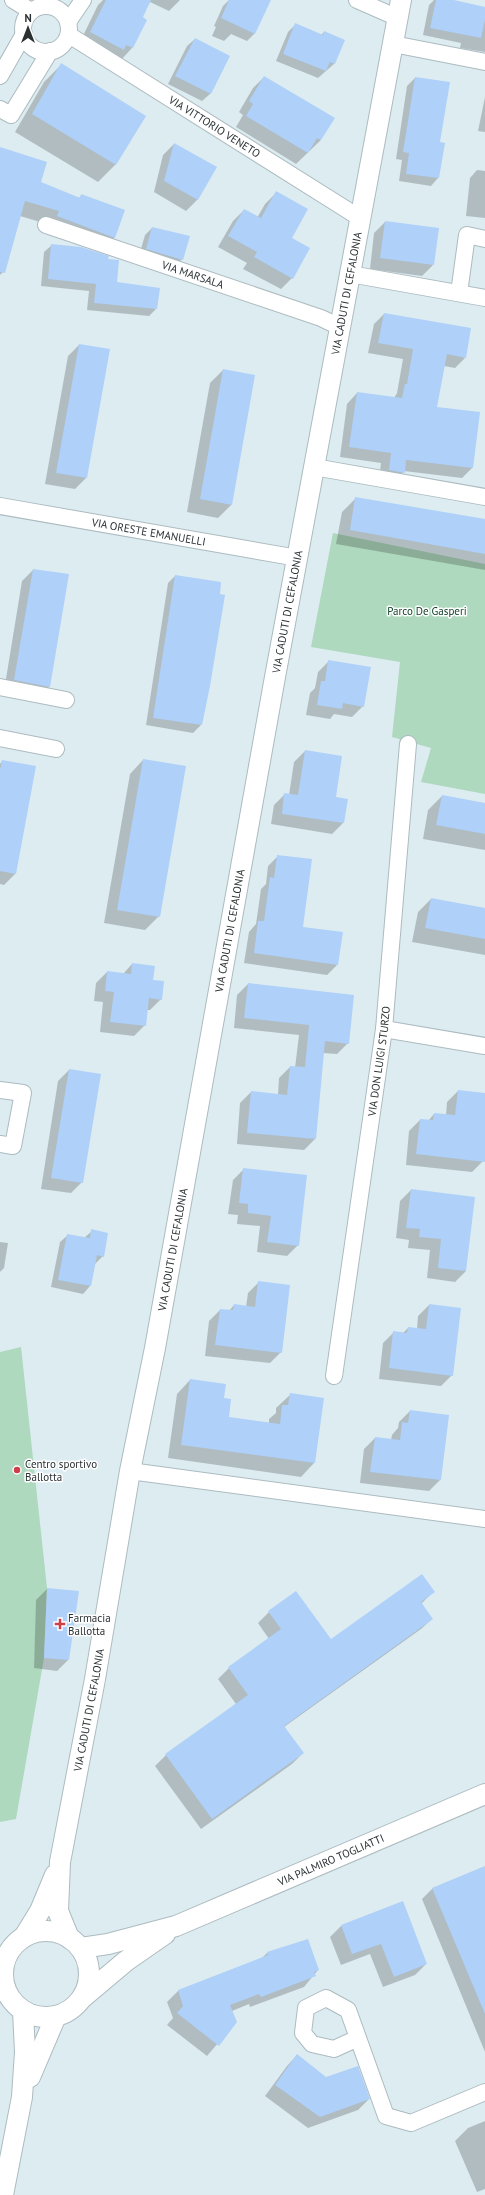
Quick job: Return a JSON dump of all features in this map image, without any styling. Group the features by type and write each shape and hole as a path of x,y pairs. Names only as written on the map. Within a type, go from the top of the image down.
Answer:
{"street":[{"path":"13,0 56,8 61,11 68,28"},
{"path":"41,6 24,22 24,34 27,40 36,49 50,51 62,46 68,28 83,0"},
{"path":"357,0 400,9"},
{"name":"VIA CADUTI DI CEFALONIA","path":"75,1943 58,1911 60,1862 95,1679 130,1471 155,1348 314,468 400,9"},
{"name":"VIA VITTORIO VENETO","path":"68,28 360,218"},
{"path":"0,76 24,34"},
{"path":"393,44 485,62"},
{"path":"6,112 50,51"},
{"name":"VIA MARSALA","path":"46,224 321,318 340,327"},
{"path":"459,292 467,236 485,239"},
{"path":"350,274 459,292 485,298"},
{"path":"314,468 485,497"},
{"name":"VIA ORESTE EMANUELLI","path":"1,511 298,558"},
{"path":"0,687 66,700"},
{"path":"0,738 56,749"},
{"name":"VIA DON LUIGI STURZO","path":"334,1376 384,1028 408,744"},
{"path":"384,1028 485,1046"},
{"path":"0,1090 23,1093 14,1146 0,1144"},
{"path":"130,1471 485,1519"},
{"name":"VIA PALMIRO TOGLIATTI","path":"176,1926 126,1961 82,1998 75,2006 56,2016 33,2015 23,2010 5,1996 3,1974 5,1955 24,1937 47,1931 58,1933 75,1943 108,1944 176,1926 485,1794"},
{"name":"VIA CADUTI DI CEFALONIA","path":"24,1937 40,1911 60,1862"},
{"path":"75,1943 87,1960 89,1973 87,1986 82,1998"},
{"path":"3,2195 22,2097 25,2052 23,2010"},
{"path":"22,2097 38,2055 56,2016"},
{"path":"358,2038 386,2116 411,2123 485,2092"}],"green space":[{"name":"Parco De Gasperi","path":"333,533 485,564 485,794 421,782 431,748 392,737 400,662 311,647"},
{"name":"Centro sportivo Ballotta","path":"21,1347 47,1588 44,1658 16,1819 0,1822 0,1352"}],"building":[{"path":"106,0 151,0 143,17 147,20 133,48 126,45 124,50 90,32"},
{"path":"229,0 271,0 255,34 221,18"},
{"path":"436,0 454,0 485,7 485,20 481,38 430,28"},
{"path":"295,23 323,35 324,31 345,40 335,64 330,62 326,71 283,54"},
{"path":"195,38 230,56 211,94 175,76"},
{"path":"61,63 146,116 116,165 32,114"},
{"path":"264,76 335,118 321,140 317,138 308,153 246,116 253,104 249,101"},
{"path":"415,77 450,82 440,142 445,143 439,178 406,174 409,153 403,152"},
{"path":"174,143 217,167 198,200 164,181"},
{"path":"0,147 47,162 41,182 80,198 81,194 125,210 115,238 57,216 59,211 25,201 5,273 0,272"},
{"path":"276,191 308,209 292,238 310,248 293,279 254,257 257,252 228,236 244,209 261,218"},
{"path":"385,221 439,228 434,265 380,258"},
{"path":"152,227 190,236 183,260 146,249"},
{"path":"51,244 81,247 109,256 108,259 119,260 117,282 160,288 157,309 94,303 96,284 48,279"},
{"path":"384,313 471,328 466,358 447,354 437,407 480,412 473,468 406,460 405,473 389,470 391,453 349,447 357,392 402,398 405,384 407,384 413,349 378,343"},
{"path":"79,344 110,349 87,478 56,473"},
{"path":"223,369 255,375 232,505 200,499"},
{"path":"355,497 485,519 485,554 350,530"},
{"path":"33,569 69,574 50,687 14,680"},
{"path":"175,575 221,582 220,594 225,595 202,725 153,718"},
{"path":"328,660 371,667 364,707 343,703 342,709 317,705 321,681 325,681"},
{"path":"305,750 342,756 336,797 348,799 344,823 282,814 284,793 298,795"},
{"path":"143,759 186,766 160,917 117,910"},
{"path":"2,760 36,766 16,874 0,871 0,770"},
{"path":"442,795 485,803 485,834 436,825"},
{"path":"277,855 312,859 303,927 343,932 338,965 254,953 258,921 264,921 270,877 274,878"},
{"path":"431,898 485,908 485,939 425,928"},
{"path":"132,963 155,966 153,980 164,981 162,1000 149,998 146,1026 110,1022 114,992 105,991 107,971 131,974"},
{"path":"248,983 354,995 349,1044 325,1041 316,1139 247,1133 251,1091 287,1095 290,1066 305,1067 309,1025 244,1018"},
{"path":"69,1069 101,1074 83,1183 51,1178"},
{"path":"458,1090 485,1093 485,1162 416,1154 420,1119 433,1120 434,1113 455,1115"},
{"path":"243,1168 307,1175 299,1246 267,1242 271,1216 248,1213 248,1204 239,1203"},
{"path":"411,1189 475,1197 466,1271 438,1268 441,1239 419,1237 420,1229 406,1228"},
{"path":"91,1229 108,1233 104,1257 97,1255 91,1286 58,1280 67,1234 90,1238"},
{"path":"258,1281 290,1285 282,1353 215,1345 220,1309 233,1310 234,1304 255,1307"},
{"path":"429,1304 461,1308 453,1376 389,1368 393,1331 407,1333 408,1327 426,1329"},
{"path":"190,1379 226,1384 224,1398 231,1399 229,1417 280,1424 282,1405 288,1405 290,1393 324,1398 315,1463 181,1445"},
{"path":"410,1410 449,1415 441,1480 370,1472 375,1437 400,1440 402,1422 408,1423"},
{"path":"422,1574 435,1592 421,1602 433,1619 284,1726 304,1753 212,1819 165,1754 248,1695 228,1667 281,1629 268,1611 296,1591 331,1639"},
{"name":"Farmacia Ballotta","path":"47,1588 79,1591 69,1660 44,1658"},
{"path":"485,1866 485,2014 432,1888"},
{"path":"403,1901 427,1964 394,1977 381,1944 352,1954 341,1925"},
{"path":"308,1939 319,1970 314,1972 316,1976 261,1997 259,1994 230,2005 237,2022 219,2046 177,2013 183,2006 178,1990 268,1955 267,1952"},
{"path":"297,2054 326,2077 358,2066 370,2099 320,2117 275,2085"}],"place":[{"name":"Centro sportivo Ballotta","path":"17,1470"},
{"name":"Farmacia Ballotta","path":"60,1624"}]}
